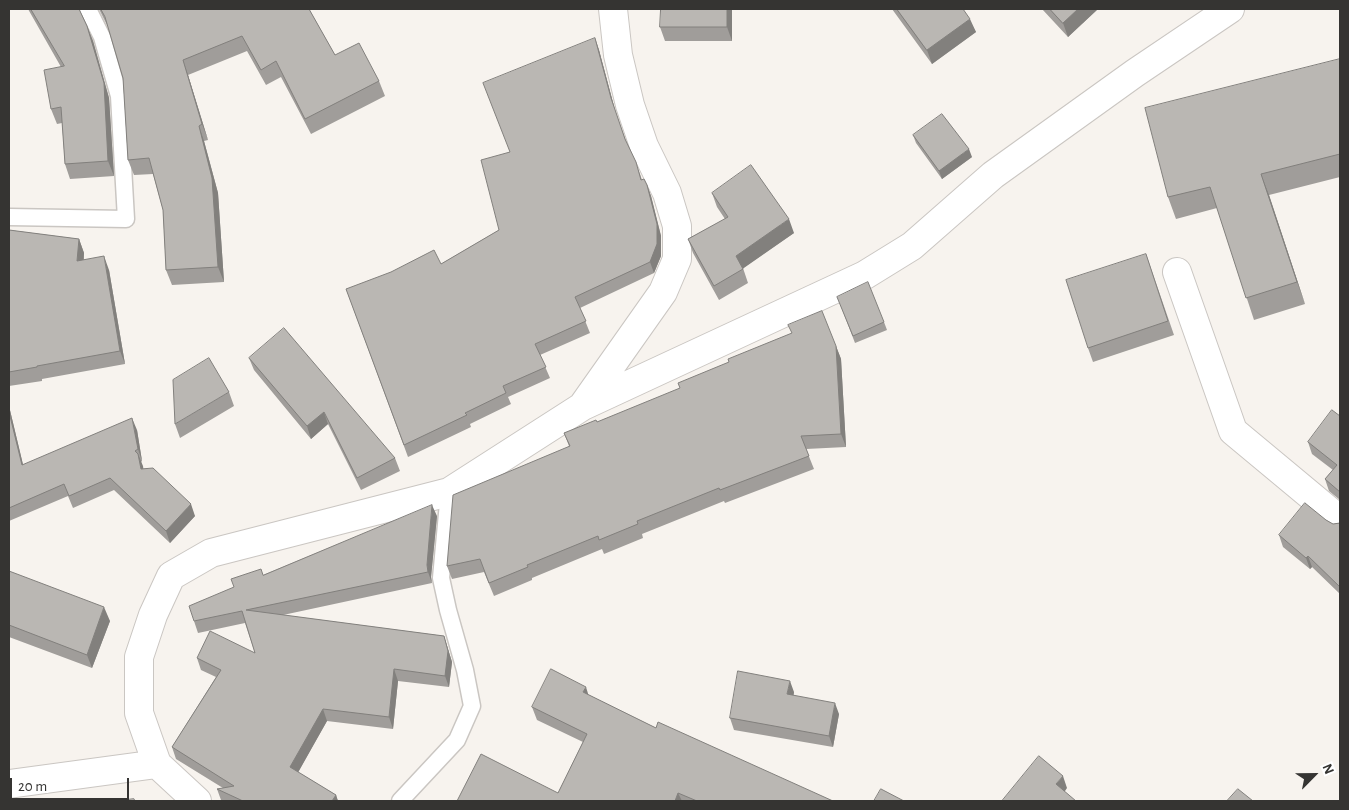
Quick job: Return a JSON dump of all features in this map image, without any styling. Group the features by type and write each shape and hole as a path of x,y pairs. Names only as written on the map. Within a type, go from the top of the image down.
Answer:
{"street":[{"path":"583,406 664,292 677,259 677,226 667,193 644,146 630,105 618,55 613,9"},
{"path":"197,801 157,764 139,713 139,657 153,615 171,576 211,553 449,492 583,406 865,275 912,246 992,175 1135,73 1230,9"},
{"path":"1178,272 1233,432 1340,520"},
{"path":"9,784 157,764"}],"lane":[{"path":"9,218 126,219 119,96 102,37 88,9"},
{"path":"400,801 457,740 472,706 466,670 448,610 441,578 449,492"}],"building":[{"path":"31,9 79,9 87,26 104,83 108,161 65,164 61,107 51,109 44,70 64,66"},
{"path":"101,9 309,9 335,55 359,43 379,81 305,119 276,61 261,70 242,36 183,60 202,124 199,126 212,178 218,267 166,270 163,210 149,158 128,160 123,78"},
{"path":"661,9 727,9 727,27 660,27"},
{"path":"897,9 963,9 970,19 927,50"},
{"path":"1050,9 1078,9 1063,23"},
{"path":"595,38 611,98 641,180 644,179 647,185 657,224 657,244 650,262 575,297 586,321 535,344 546,367 503,386 506,393 465,413 467,415 404,445 346,289 391,272 434,250 441,264 499,230 481,160 510,152 483,83"},
{"path":"1340,59 1340,154 1261,174 1297,282 1246,298 1210,187 1168,197 1145,108"},
{"path":"942,114 969,149 939,171 913,135"},
{"path":"751,165 789,219 736,256 743,269 714,286 688,239 728,217 712,193"},
{"path":"9,230 79,239 77,261 104,256 120,351 9,372"},
{"path":"1146,254 1168,321 1088,348 1066,280"},
{"path":"868,282 884,322 853,336 837,297"},
{"path":"822,311 836,346 841,434 801,436 809,456 720,490 719,488 637,521 638,524 599,540 598,536 489,583 480,559 447,566 453,495 570,446 564,433 596,420 597,422 680,388 678,383 729,362 728,359 792,333 788,325"},
{"path":"284,328 395,458 357,478 324,412 307,426 249,358"},
{"path":"209,358 229,392 175,424 173,380"},
{"path":"1332,410 1340,416 1340,492 1325,479 1337,465 1308,442"},
{"path":"9,412 22,465 132,418 138,449 135,451 138,454 141,469 153,468 191,504 166,531 110,478 69,496 64,484 9,508"},
{"path":"1305,503 1333,524 1340,523 1340,587 1308,556 1306,558 1279,535"},
{"path":"432,505 428,572 246,610 444,636 448,651 445,676 394,669 389,717 323,709 290,767 336,795 332,801 243,801 217,789 234,786 172,747 221,670 197,658 210,631 255,653 242,611 194,621 189,606 234,587 231,579 261,569 263,575"},
{"path":"9,571 104,607 87,655 9,625"},
{"path":"551,669 586,687 583,692 656,728 658,722 833,801 697,801 678,793 675,801 457,801 481,754 558,793 587,734 532,707"},
{"path":"738,671 790,681 787,694 835,703 829,736 730,718"},
{"path":"1039,756 1063,776 1056,784 1076,801 1002,801"},
{"path":"881,789 904,801 874,801"},
{"path":"1238,789 1253,801 1227,801"},
{"path":"134,799 135,801 116,801"}]}
